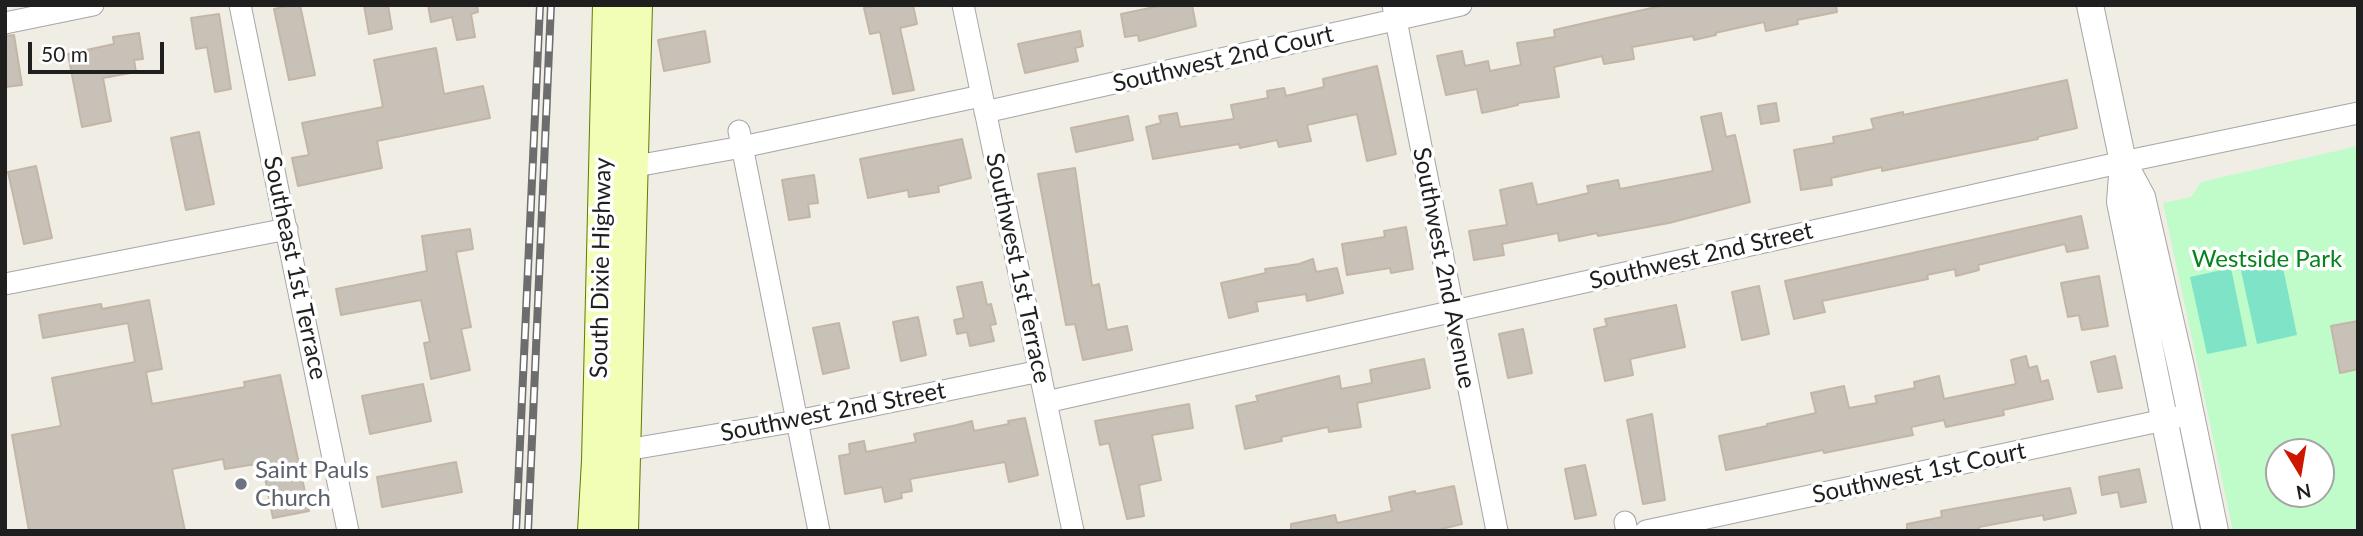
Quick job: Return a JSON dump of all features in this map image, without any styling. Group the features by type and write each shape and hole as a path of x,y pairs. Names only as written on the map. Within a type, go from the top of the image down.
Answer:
{"main road":[{"name":"South Dixie Highway","path":"593,531 608,5"},
{"name":"South Dixie Highway","path":"623,531 637,5"}],"street":[{"path":"5,23 93,5"},
{"name":"Southeast 1st Terrace","path":"240,5 348,531"},
{"name":"Southwest 1st Terrace","path":"963,5 1073,531"},
{"name":"Southwest 2nd Court","path":"603,171 633,168 741,139 983,104 1395,13 1461,5"},
{"path":"2090,5 2123,162 2120,202 2187,531"},
{"name":"Southwest 2nd Avenue","path":"1395,13 1497,531"},
{"name":"Southwest 2nd Street","path":"1046,402 2123,162 2358,113"},
{"path":"741,139 819,531"},
{"path":"2123,162 2142,197 2215,531"},
{"path":"5,284 288,229"},
{"name":"Southwest 2nd Street","path":"626,450 797,421 1040,371"},
{"name":"Southwest 1st Court","path":"1646,531 2191,414"}],"green space":[{"name":"Westside Park","path":"2358,146 2358,531 2233,531 2163,203 2191,197 2201,182"},
{"path":"2281,258 2297,335 2257,344 2240,266"},
{"path":"2231,268 2247,346 2207,354 2190,277"}],"building":[{"path":"300,5 315,75 289,80 274,9"},
{"path":"364,5 388,5 392,29 369,34"},
{"path":"428,5 477,5 478,12 471,14 475,37 457,40 452,17 431,22"},
{"path":"877,5 913,5 917,24 900,28 914,90 893,94 880,32 870,34 864,8"},
{"path":"1164,5 1192,5 1196,26 1139,41 1138,35 1125,37 1121,14"},
{"path":"1665,5 1836,5 1837,12 1797,20 1798,24 1766,31 1764,22 1694,40 1693,36 1632,47 1634,59 1604,64 1602,56 1554,67 1559,97 1518,103 1482,113 1477,89 1446,95 1437,56 1462,51 1465,66 1488,61 1490,71 1521,65 1517,43 1555,37 1554,30"},
{"path":"219,14 231,89 215,92 207,47 196,49 191,18"},
{"path":"705,31 710,62 664,71 658,40"},
{"path":"1080,31 1083,46 1075,48 1078,61 1025,73 1018,44"},
{"path":"139,33 143,59 134,60 136,72 103,78 111,121 82,127 68,54 114,44 113,37"},
{"path":"14,35 22,85 5,87 5,36"},
{"path":"436,48 444,94 483,86 490,118 377,141 382,168 298,186 292,158 309,155 302,123 383,107 374,60"},
{"path":"1377,66 1396,154 1367,161 1357,114 1307,125 1311,141 1279,147 1277,140 1240,148 1239,144 1153,159 1146,127 1161,123 1159,116 1177,113 1180,127 1234,119 1231,105 1268,98 1267,91 1284,88 1286,96 1324,87 1323,79"},
{"path":"2067,80 2077,128 2037,137 2038,139 1882,171 1882,167 1831,178 1832,185 1801,190 1794,150 1834,143 1833,137 1874,129 1871,119 1903,112 1903,115"},
{"path":"1776,103 1779,121 1761,124 1758,106"},
{"path":"1721,113 1726,137 1735,135 1750,202 1669,223 1598,236 1597,233 1559,241 1558,233 1502,244 1504,255 1474,260 1469,231 1507,225 1500,190 1532,183 1537,205 1589,193 1587,186 1618,180 1620,189 1713,171 1701,117"},
{"path":"1128,116 1133,140 1076,152 1071,128"},
{"path":"199,132 214,204 186,210 171,138"},
{"path":"962,139 971,178 938,186 939,192 909,197 908,190 868,198 860,159"},
{"path":"36,166 52,238 24,244 8,172"},
{"path":"1075,168 1092,286 1099,284 1107,330 1127,326 1132,350 1083,360 1075,324 1066,325 1038,174"},
{"path":"814,175 818,203 808,204 810,217 789,220 782,180"},
{"path":"2081,216 2088,248 2067,252 2065,244 1978,265 1979,270 1956,276 1955,269 1927,275 1928,279 1822,301 1825,312 1794,319 1785,281"},
{"path":"1406,227 1413,269 1391,273 1390,268 1347,275 1342,244 1385,237 1384,231"},
{"path":"470,229 473,249 456,252 471,327 461,329 470,370 431,379 424,343 430,342 421,300 341,315 336,289 427,271 422,236"},
{"path":"1313,259 1316,272 1337,268 1343,293 1307,301 1306,294 1256,302 1258,311 1229,318 1221,283 1266,273 1265,269"},
{"path":"2099,276 2108,326 2082,330 2079,315 2068,317 2061,283"},
{"path":"982,282 987,305 991,304 996,324 990,325 994,341 970,346 967,332 957,334 954,320 964,318 957,287"},
{"path":"1759,286 1769,334 1742,340 1732,292"},
{"path":"149,300 162,369 146,372 152,404 245,387 244,382 280,375 309,511 273,518 262,463 225,469 223,459 172,469 185,531 29,531 12,435 61,426 52,378 135,362 128,323 43,338 39,315 101,304 102,309"},
{"path":"1676,305 1685,347 1630,359 1633,375 1605,381 1594,329 1607,326 1605,319"},
{"path":"918,317 926,355 901,361 893,322"},
{"path":"2358,321 2358,369 2340,373 2331,326"},
{"path":"839,323 849,368 823,374 813,328"},
{"path":"1523,329 1532,373 1508,378 1499,334"},
{"path":"2026,356 2029,368 2037,366 2041,382 2048,380 2053,399 2003,410 2004,415 1946,427 1944,420 1911,427 1913,435 1726,470 1719,436 1816,413 1811,393 1844,386 1849,408 1877,403 1875,396 1915,388 1914,382 1939,376 1944,399 2016,384 2011,360"},
{"path":"2115,356 2122,388 2098,392 2091,362"},
{"path":"1424,359 1430,388 1357,403 1361,427 1329,432 1328,427 1281,437 1282,441 1245,449 1236,406 1258,401 1256,396 1339,376 1341,389 1372,383 1370,370"},
{"path":"423,384 431,421 370,434 362,396"},
{"path":"1189,404 1193,428 1152,435 1161,480 1139,485 1144,516 1127,519 1109,443 1100,445 1095,421"},
{"path":"1652,414 1665,500 1643,504 1627,420"},
{"path":"1025,418 1038,475 1009,482 1005,462 910,479 912,491 901,493 902,498 885,502 882,487 845,494 839,456 850,454 849,444 864,441 866,452 916,442 914,434 972,421 974,431"},
{"path":"456,462 462,492 382,507 377,477"},
{"path":"1585,465 1596,515 1575,519 1565,469"},
{"path":"2139,469 2146,502 2121,507 2118,492 2102,495 2099,477"},
{"path":"1454,486 1462,524 1433,531 1291,531 1291,524 1335,515 1337,523 1392,511 1389,497"},
{"path":"2070,488 2076,513 2044,520 2043,515 1979,527 1979,531 1907,531 1907,524 1942,517 1941,511"}],"railway":[{"path":"516,531 540,5"},
{"path":"528,531 551,5"}],"place":[{"name":"Saint Pauls Church","path":"241,484"}]}
